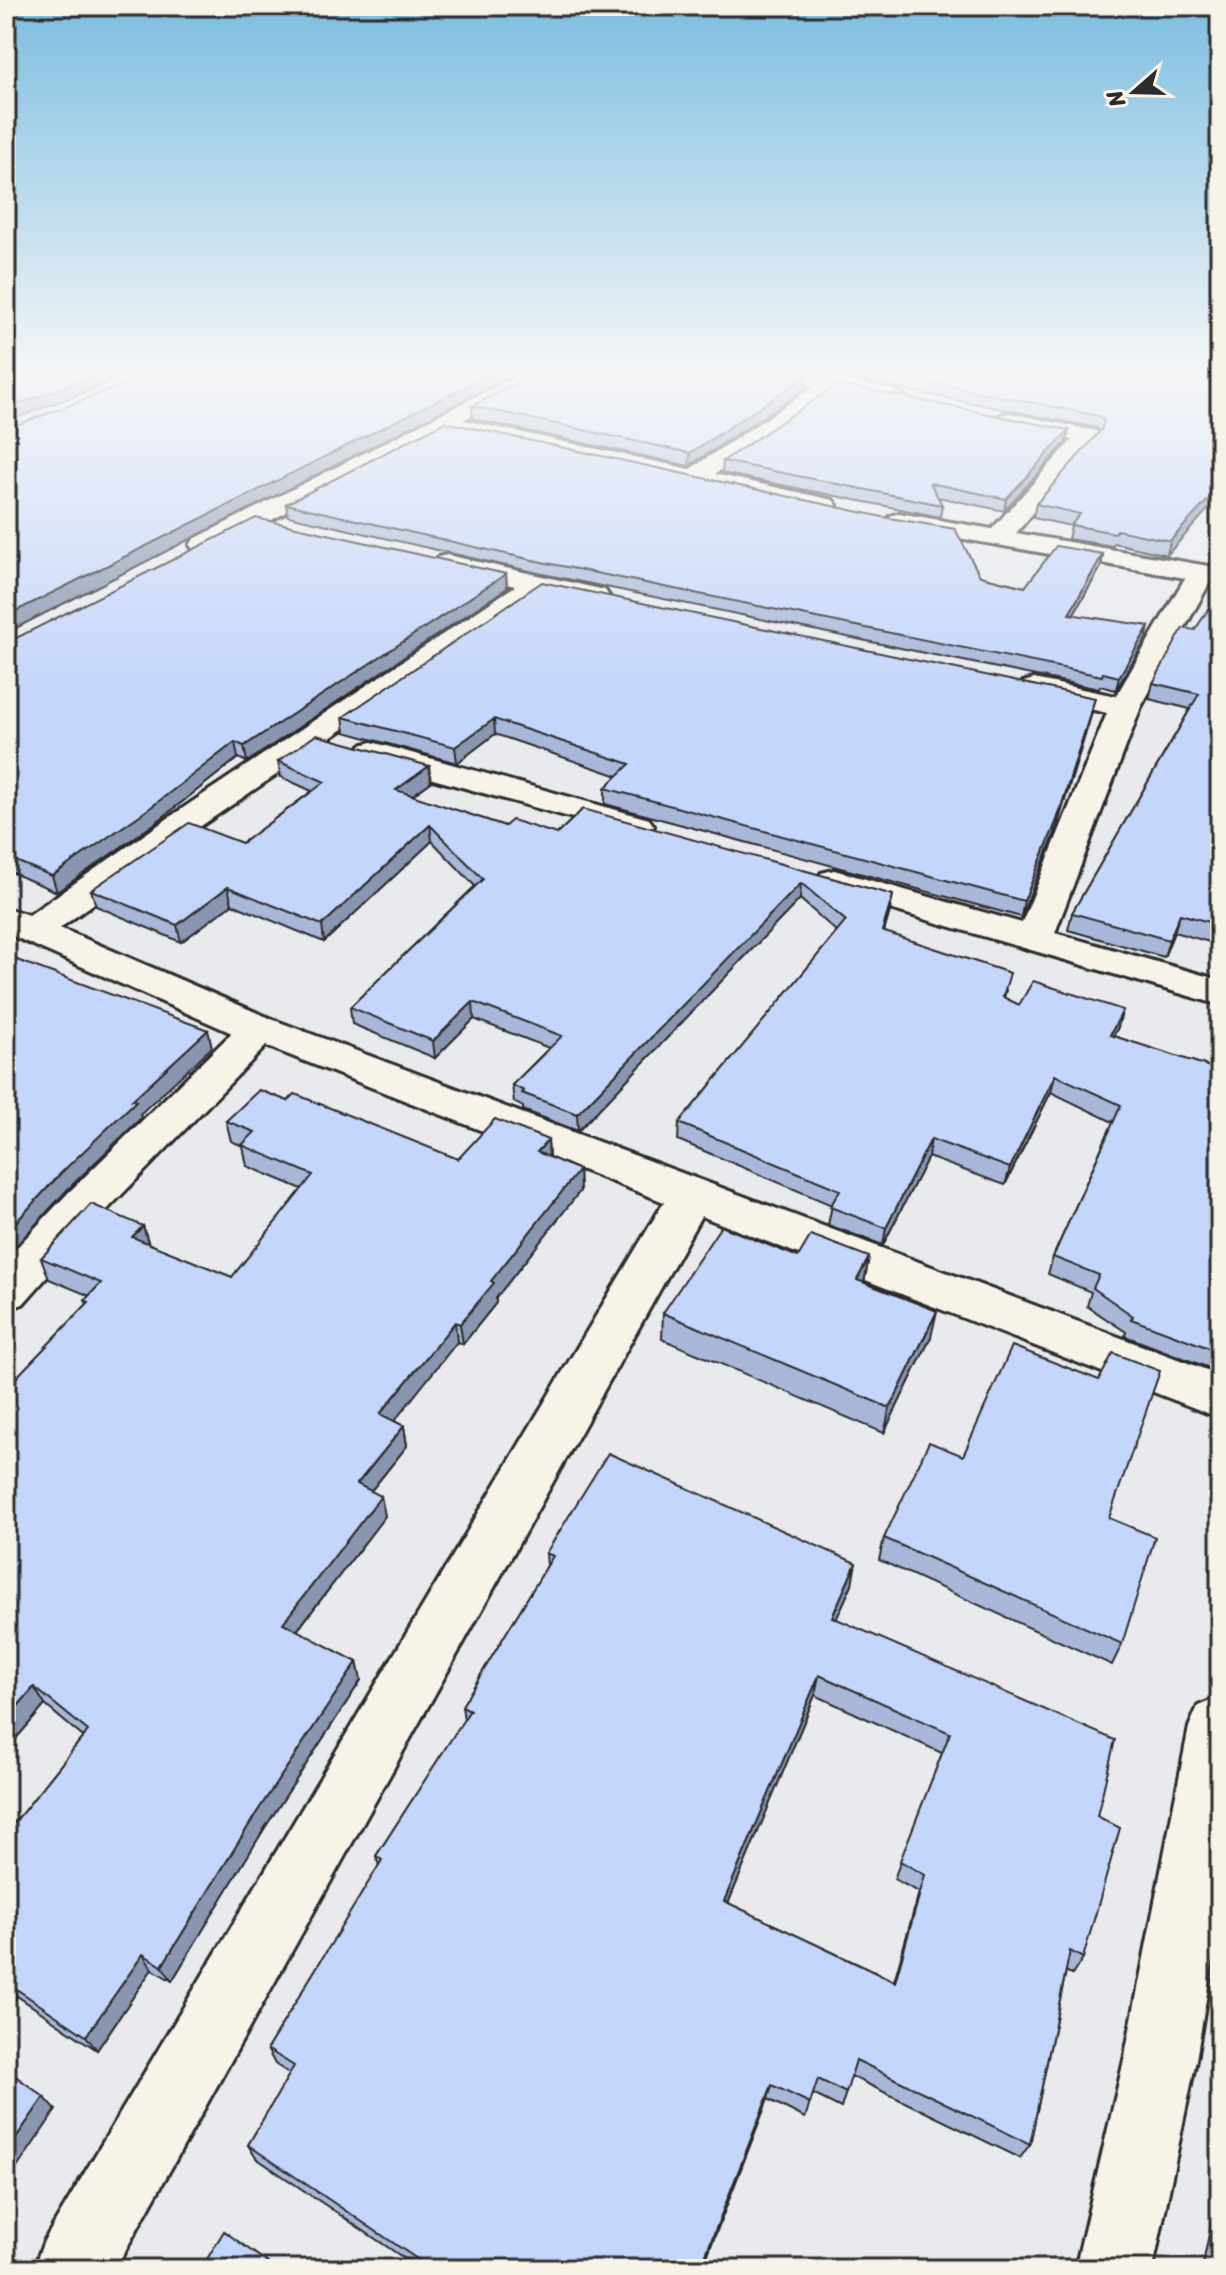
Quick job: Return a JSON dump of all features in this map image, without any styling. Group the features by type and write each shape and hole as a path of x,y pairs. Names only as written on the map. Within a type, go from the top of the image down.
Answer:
{"street":[{"path":"185,555 334,477"},
{"path":"701,477 851,511"},
{"path":"997,539 1052,477"},
{"path":"882,518 1211,574 1125,707 1035,937"},
{"path":"254,519 299,529"},
{"path":"418,557 614,600"},
{"path":"20,925 315,736 537,584"},
{"path":"1001,681 1125,707"},
{"path":"315,736 675,836"},
{"path":"795,870 1220,993"},
{"path":"20,925 260,1029 1220,1397"},
{"path":"6,1291 85,1204 260,1029"},
{"path":"72,2269 690,1196"},
{"path":"1114,2269 1160,2060 1220,1727"}],"building":[{"path":"6,477 284,477 6,616"},
{"path":"338,477 699,477 883,517 955,529 980,576 1025,587 1056,546 1103,554 1069,614 1149,626 1119,677 1103,673 1102,676 537,561 286,504"},
{"path":"803,477 1026,477 1006,499 930,483 942,505"},
{"path":"1060,477 1220,477 1220,487 1170,541 1117,530 1115,533 1071,525 1080,514 1036,504"},
{"path":"256,518 506,574 244,746 235,742 150,808 52,876 6,857 6,643"},
{"path":"542,582 1095,698 1057,820 1024,901 605,788 630,764 494,719 455,747 343,717"},
{"path":"1220,592 1220,925 1180,914 1169,940 1072,913 1199,694 1153,683 1183,628 1195,630"},
{"path":"316,735 429,766 396,790 505,826 512,820 557,834 583,809 893,895 882,931 1010,973 1003,997 1019,1005 1033,981 1123,1010 1110,1035 1220,1070 1220,1352 1131,1319 1133,1316 1093,1288 1099,1275 1053,1257 1121,1105 1055,1075 1010,1168 931,1139 886,1228 830,1207 840,1190 679,1123 846,921 801,883 577,1114 522,1093 524,1091 512,1085 562,1036 473,1002 433,1041 350,1007 483,879 430,825 322,925 228,887 177,925 91,890 189,823 242,843 325,782 278,761"},
{"path":"6,956 208,1030 132,1100 136,1101 61,1173 6,1233"},
{"path":"259,1090 288,1101 295,1094 458,1159 495,1119 548,1140 537,1152 579,1170 491,1281 494,1283 460,1324 455,1322 380,1414 404,1426 357,1484 381,1496 283,1623 357,1662 257,1812 162,1966 143,1954 86,2036 6,1982 6,1833 88,1731 34,1687 6,1720 6,1383 14,1380 89,1302 85,1300 101,1283 41,1258 91,1204 143,1226 132,1237 232,1277 313,1175 242,1145 255,1132 226,1121"},
{"path":"721,1226 798,1257 811,1235 869,1257 857,1280 937,1311 890,1408 663,1313"},
{"path":"1012,1346 1099,1380 1113,1353 1160,1371 1109,1518 1155,1537 1122,1644 884,1538 929,1442 963,1456"},
{"path":"608,1453 856,1563 832,1617 1115,1740 1097,1816 1120,1828 1083,1958 1070,1951 1030,2144 856,2060 846,2093 818,2079 810,2103 772,2085 700,2269 432,2269 248,2145 294,2066 267,2049 382,1860 376,1856 470,1710 462,1706 553,1556 546,1553","holes":["819,1675 950,1733 900,1861 925,1875 895,1982 724,1901"]},
{"path":"6,2069 44,2097 6,2152"},
{"path":"224,2231 276,2269 201,2269"},
{"path":"1220,2239 1220,2269 1214,2269"}]}
